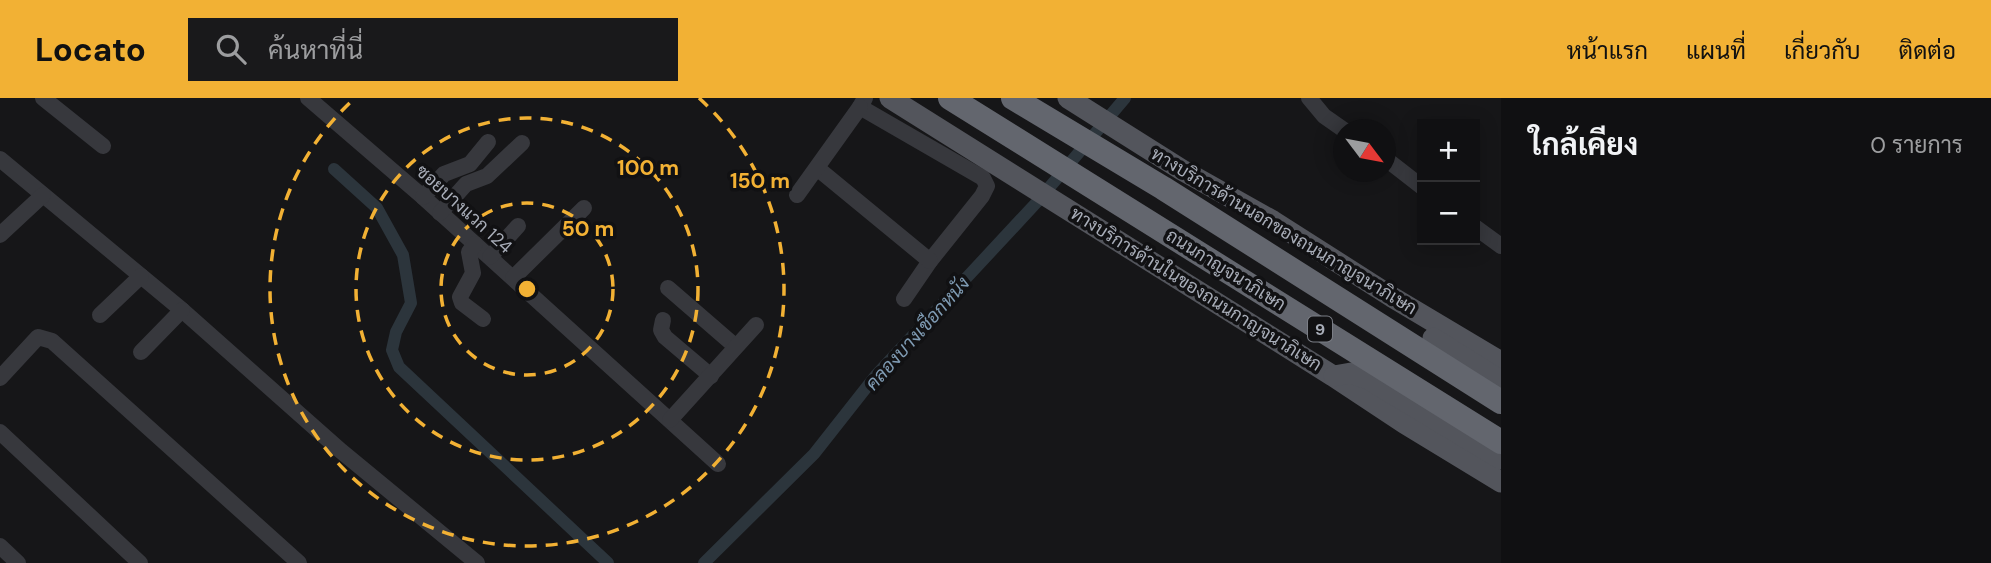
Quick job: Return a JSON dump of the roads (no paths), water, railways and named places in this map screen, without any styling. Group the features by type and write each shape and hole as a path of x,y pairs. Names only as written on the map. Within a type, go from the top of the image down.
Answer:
{"highway":[{"name":"ถนนกาญจนาภิเษก","path":"950,98 1501,442"},
{"name":"ถนนกาญจนาภิเษก","path":"1023,104 1163,188 1501,402"}],"main road":[{"name":"ทางบริการด้านในของถนนกาญจนาภิเษก","path":"890,98 1501,482"},
{"name":"ทางบริการด้านนอกของถนนกาญจนาภิเษก","path":"1068,98 1182,170 1273,220 1314,248 1384,307 1500,365"},
{"path":"1333,376 1351,373 1368,379 1501,459"}],"street":[{"path":"43,98 103,146"},
{"name":"ซอยบางแวก 124","path":"307,98 423,197 718,464"},
{"path":"1309,98 1333,122"},
{"path":"797,195 863,102 983,178 987,186 982,196 930,261 904,299"},
{"path":"423,197 444,174 470,164 488,142"},
{"path":"440,213 466,184 487,176 522,143"},
{"path":"0,159 182,310 341,451 477,563"},
{"path":"1396,167 1417,183"},
{"path":"817,168 930,261"},
{"path":"0,235 43,195"},
{"path":"513,278 584,208"},
{"path":"490,257 518,226"},
{"path":"1480,231 1501,247"},
{"path":"475,244 469,252 473,273 460,297 462,303 483,320"},
{"path":"100,315 141,276"},
{"path":"668,288 735,346"},
{"path":"141,352 182,310"},
{"path":"663,320 661,330 665,337 710,376"},
{"path":"670,421 756,325"},
{"path":"0,378 38,337 52,341 299,563"},
{"path":"0,432 140,563"},
{"path":"0,547 18,563"}],"waterway":[{"name":"คลองบางเชือกหนัง","path":"704,563 814,454 877,374 1037,202 1125,98"},
{"path":"334,169 377,208 403,255 411,303 396,332 392,350 399,367 608,563"}]}
